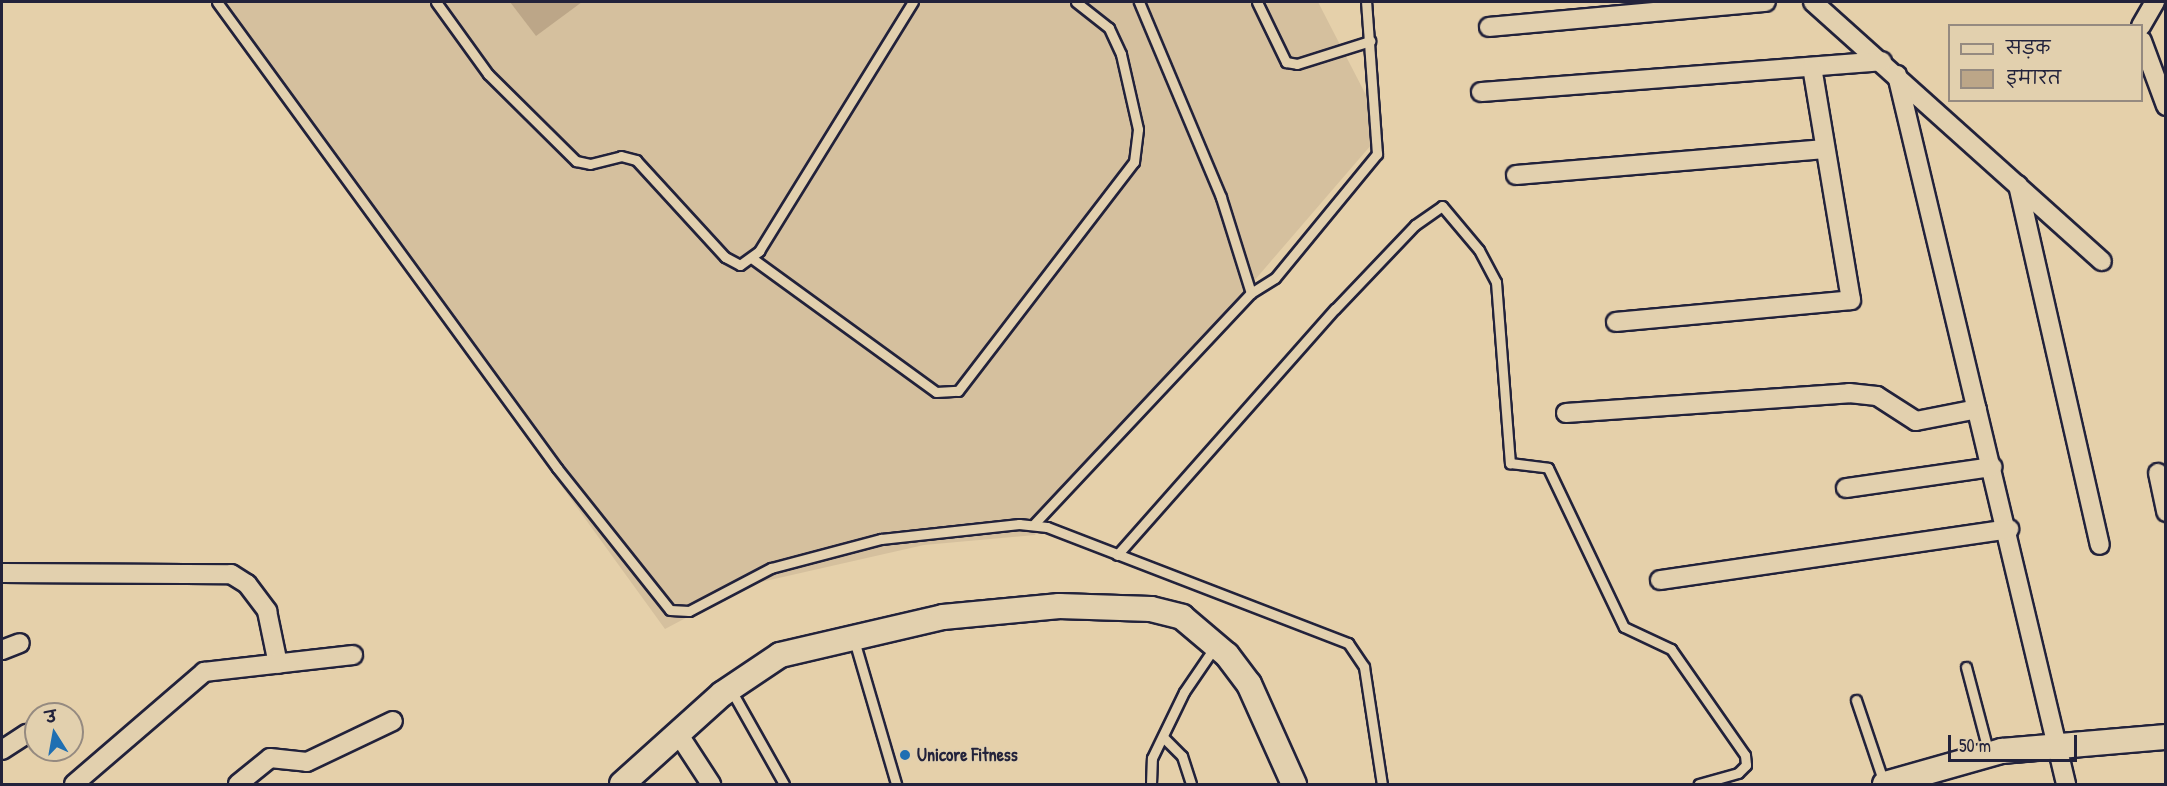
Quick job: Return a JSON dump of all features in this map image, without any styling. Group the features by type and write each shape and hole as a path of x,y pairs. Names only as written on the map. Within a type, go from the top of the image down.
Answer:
{"street":[{"path":"1489,27 1766,2"},
{"path":"1813,2 1882,61 2102,261"},
{"path":"2142,24 2155,2"},
{"path":"2143,44 2166,106"},
{"path":"1481,92 1882,61"},
{"path":"1616,322 1851,300 1812,67"},
{"path":"1897,75 1977,409 2009,529 2066,784"},
{"path":"1516,175 1825,149"},
{"path":"2018,185 2100,546"},
{"path":"1566,413 1849,393 1877,396 1916,421 1977,409"},
{"path":"1846,488 1992,466"},
{"path":"2158,473 2166,512"},
{"path":"1660,580 2009,529"},
{"path":"2,573 231,574 247,584 267,611 278,664"},
{"path":"622,784 730,688 780,655 943,617 1059,606 1151,609 1182,617 1216,646 1249,684 1294,784"},
{"path":"2,650 20,644"},
{"path":"74,784 204,672 353,655"},
{"path":"238,784 258,778 276,755 307,762 393,721"},
{"path":"679,735 711,784"},
{"path":"2,750 24,736"},
{"path":"1885,784 1989,755 2057,742 2166,737"}],"lane":[{"path":"217,2 557,468 670,610 688,611 760,572 822,553 919,533 1034,524 1348,643 1364,667 1382,784"},
{"path":"436,2 488,74 576,161 631,157 725,257 740,265 753,259 913,2"},
{"path":"753,259 936,392 958,392 1134,162 1138,129 1121,54 1109,28 1076,2"},
{"path":"1139,2 1224,205 1251,293"},
{"path":"1257,2 1289,63 1370,40"},
{"path":"1034,524 1251,293 1275,278 1377,154 1366,2"},
{"path":"1118,555 1335,309 1414,225 1442,206 1479,250 1496,282 1510,463 1548,468 1624,627 1671,649 1744,754 1746,765 1738,773 1699,784"},
{"path":"853,638 896,784"},
{"path":"1150,783 1152,758 1216,646"},
{"path":"1966,667 1989,755"},
{"path":"730,688 784,784"},
{"path":"1856,700 1885,784"},
{"path":"1163,737 1182,756 1191,784"}],"shaded area":[{"path":"211,2 1318,2 1384,130 1035,535 924,545 748,585 665,629"}],"building":[{"path":"510,2 582,2 536,36"}],"place":[{"name":"Unicore Fitness","path":"905,755"}]}
